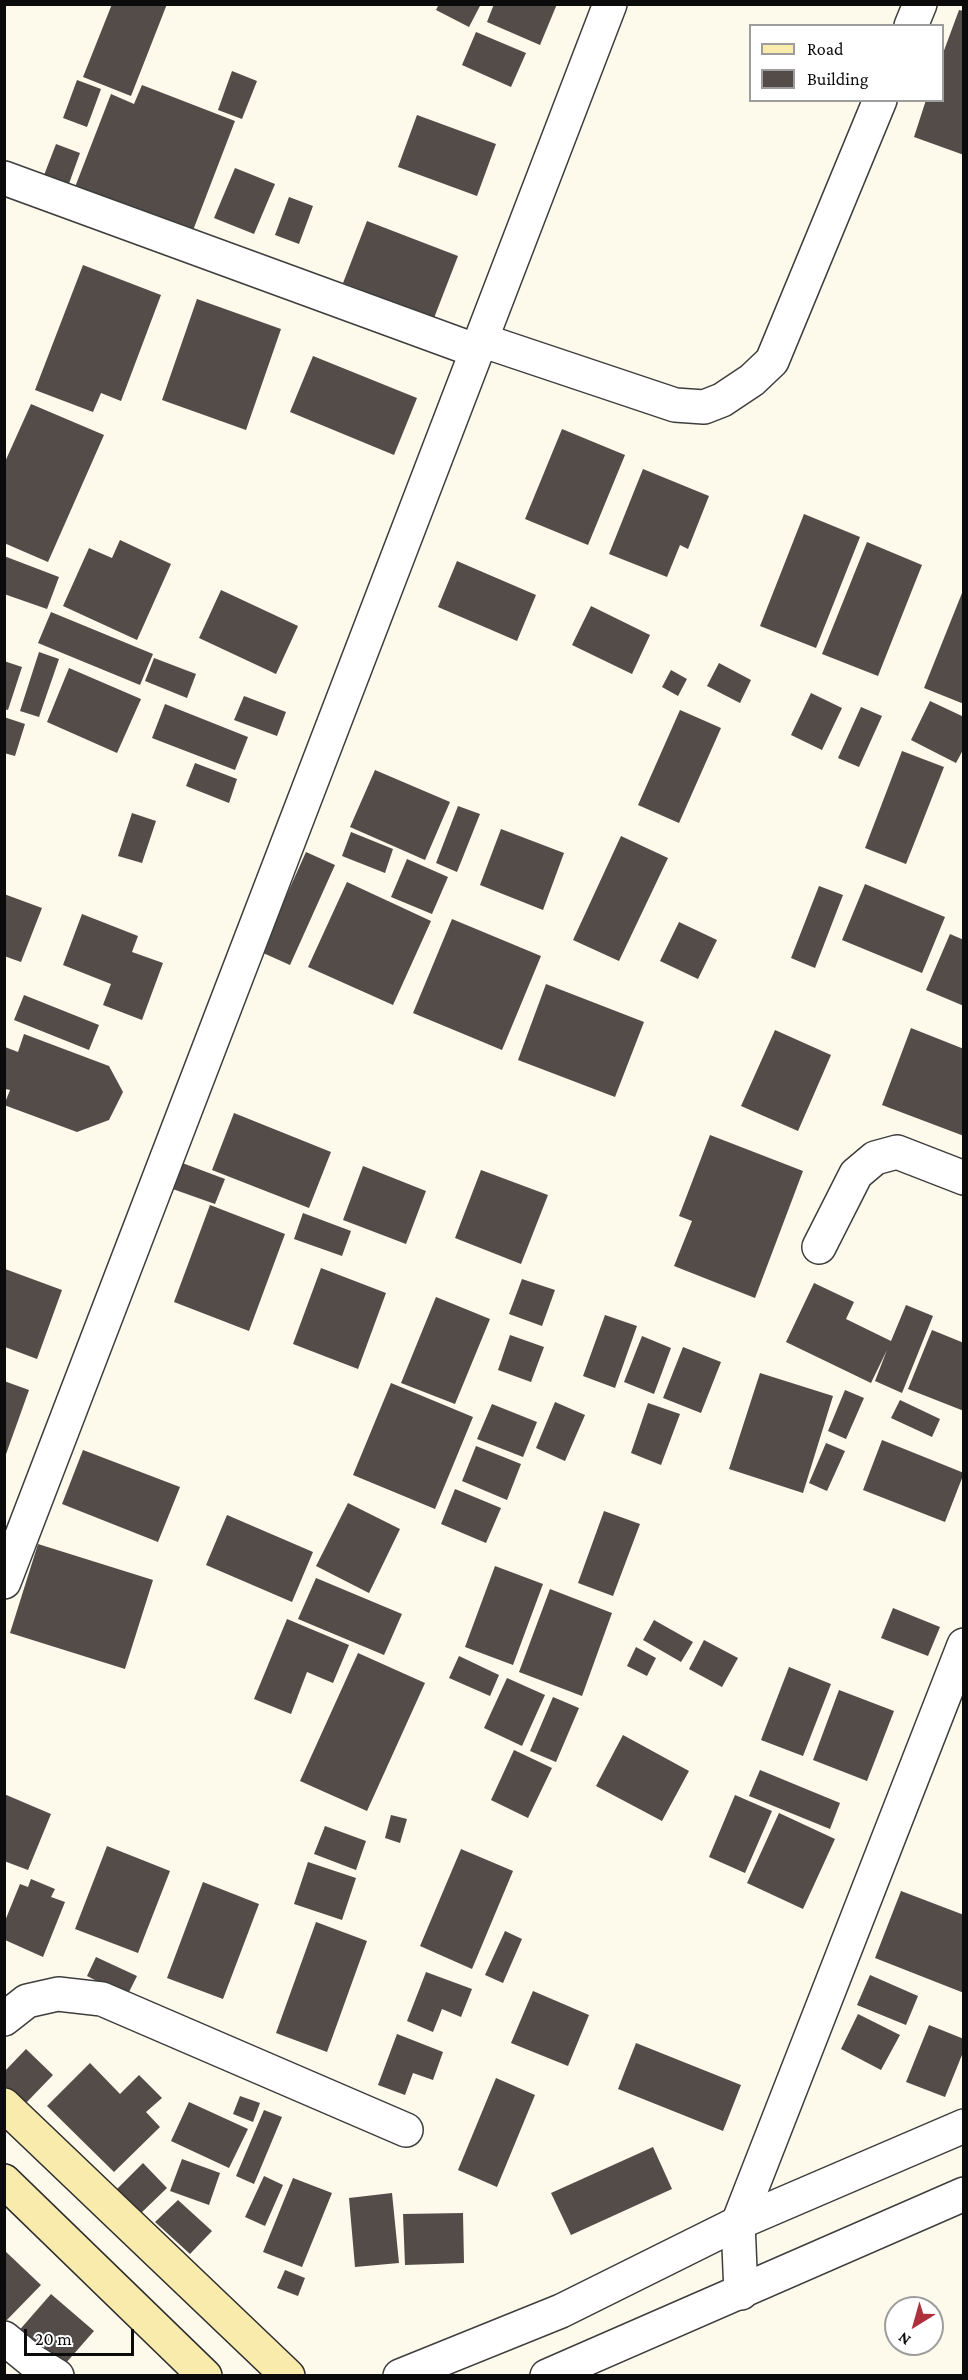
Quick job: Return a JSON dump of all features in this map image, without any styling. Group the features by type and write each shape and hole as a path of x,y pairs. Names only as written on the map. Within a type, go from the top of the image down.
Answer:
{"main road":[{"path":"4,2105 288,2376"},
{"path":"4,2181 204,2376"}],"street":[{"path":"4,1582 610,4"},
{"path":"912,24 920,4"},
{"path":"4,178 479,345 675,405 704,407 722,400 752,380 772,361 879,102"},
{"path":"819,1247 856,1174 875,1158 897,1152 963,1178"},
{"path":"741,2293 738,2223 963,1645"},
{"path":"4,2019 27,2001 58,1994 102,1999 406,2130"},
{"path":"400,2376 561,2311 738,2223 963,2126"},
{"path":"547,2376 963,2194"},
{"path":"4,2338 31,2360 57,2376"}],"building":[{"path":"112,4 167,4 131,96 83,77"},
{"path":"439,4 481,4 469,27 436,10"},
{"path":"494,4 557,4 540,45 487,22"},
{"path":"959,10 964,11 964,155 914,137 925,102 944,102 944,51"},
{"path":"476,32 526,53 511,87 462,65"},
{"path":"232,71 257,81 242,119 218,110"},
{"path":"77,80 101,89 87,127 63,118"},
{"path":"142,85 235,121 192,233 75,187 111,94 134,104"},
{"path":"417,115 496,144 477,196 398,167"},
{"path":"56,144 80,153 66,192 41,183"},
{"path":"235,168 275,184 254,234 214,218"},
{"path":"289,197 313,206 299,244 275,235"},
{"path":"367,221 458,256 434,318 343,283"},
{"path":"83,265 161,295 121,401 101,393 93,412 35,390"},
{"path":"197,299 281,329 246,430 162,400"},
{"path":"313,356 417,398 394,455 290,412"},
{"path":"31,404 104,435 48,562 4,543 4,464"},
{"path":"562,429 625,455 588,545 525,519"},
{"path":"643,469 709,496 688,549 680,545 667,577 609,554"},
{"path":"804,514 860,537 816,648 760,626"},
{"path":"120,540 171,564 137,640 63,606 89,548 112,558"},
{"path":"867,542 922,565 878,676 822,654"},
{"path":"4,556 59,577 47,609 4,594"},
{"path":"457,561 536,595 517,641 438,607"},
{"path":"964,588 964,704 924,688"},
{"path":"221,590 298,626 276,674 199,638"},
{"path":"591,606 650,635 632,674 572,645"},
{"path":"51,612 153,654 140,685 38,643"},
{"path":"39,652 59,659 39,717 20,711"},
{"path":"154,658 196,674 187,698 145,681"},
{"path":"4,661 22,667 8,710 4,709"},
{"path":"719,663 751,680 740,703 707,686"},
{"path":"69,668 141,699 117,753 47,722"},
{"path":"671,670 687,679 678,696 662,687"},
{"path":"811,693 842,708 822,750 791,735"},
{"path":"244,696 286,712 277,736 234,720"},
{"path":"930,701 964,717 964,748 956,763 911,740"},
{"path":"165,704 248,737 235,770 152,738"},
{"path":"861,707 882,716 859,767 838,758"},
{"path":"680,710 721,728 679,823 638,805"},
{"path":"4,717 25,724 15,756 4,753"},
{"path":"902,751 944,767 906,864 865,848"},
{"path":"195,763 237,779 229,803 186,786"},
{"path":"375,770 450,802 425,860 350,827"},
{"path":"458,806 480,814 457,872 436,863"},
{"path":"132,813 156,821 142,863 118,856"},
{"path":"501,829 564,853 543,910 480,885"},
{"path":"351,832 393,849 385,873 342,856"},
{"path":"621,836 668,858 619,961 573,940"},
{"path":"306,852 335,865 290,965 261,952"},
{"path":"407,859 448,877 432,914 391,897"},
{"path":"347,882 431,921 393,1005 308,967"},
{"path":"865,884 945,917 922,973 842,940"},
{"path":"819,886 843,895 815,968 791,958"},
{"path":"4,894 42,908 21,962 4,956"},
{"path":"82,914 138,936 132,952 163,963 142,1020 103,1005 111,984 63,965"},
{"path":"452,919 541,956 502,1050 413,1013"},
{"path":"679,922 717,940 698,979 660,961"},
{"path":"950,934 964,940 964,1006 926,990"},
{"path":"546,984 644,1022 615,1097 518,1060"},
{"path":"24,995 99,1025 89,1050 14,1020"},
{"path":"911,1028 964,1049 964,1136 882,1105"},
{"path":"775,1030 831,1055 798,1131 741,1106"},
{"path":"24,1034 109,1066 123,1092 109,1120 77,1132 4,1105 10,1090 5,1089 5,1047 18,1052"},
{"path":"234,1113 331,1152 309,1208 212,1170"},
{"path":"710,1135 803,1171 755,1298 674,1266 692,1221 679,1216"},
{"path":"177,1161 225,1179 215,1204 167,1187"},
{"path":"363,1166 426,1191 406,1244 343,1220"},
{"path":"481,1170 548,1195 521,1264 455,1238"},
{"path":"210,1205 285,1234 249,1331 174,1302"},
{"path":"303,1213 351,1231 342,1256 294,1239"},
{"path":"321,1268 386,1293 358,1369 293,1344"},
{"path":"5,1269 62,1290 37,1359 5,1347"},
{"path":"522,1279 555,1290 542,1326 509,1314"},
{"path":"814,1283 854,1302 846,1319 891,1341 906,1305 933,1316 902,1393 875,1381 887,1350 871,1383 786,1342"},
{"path":"436,1297 490,1319 455,1404 401,1383"},
{"path":"605,1315 637,1326 615,1388 583,1376"},
{"path":"932,1330 964,1343 964,1411 908,1389"},
{"path":"510,1335 544,1347 531,1382 498,1370"},
{"path":"642,1336 671,1348 654,1394 624,1382"},
{"path":"683,1347 721,1362 701,1413 663,1398"},
{"path":"760,1373 833,1396 803,1493 729,1469"},
{"path":"4,1381 29,1390 5,1457 4,1457"},
{"path":"391,1383 473,1417 435,1509 353,1475"},
{"path":"845,1390 864,1398 846,1439 828,1431"},
{"path":"900,1400 940,1419 932,1437 891,1418"},
{"path":"555,1402 585,1415 565,1461 536,1448"},
{"path":"648,1403 680,1414 661,1465 631,1453"},
{"path":"492,1404 537,1422 523,1457 477,1439"},
{"path":"882,1440 964,1473 945,1522 863,1490"},
{"path":"826,1443 845,1451 827,1491 809,1483"},
{"path":"476,1446 521,1464 507,1500 462,1481"},
{"path":"83,1450 180,1487 158,1542 62,1504"},
{"path":"455,1489 501,1508 486,1543 441,1524"},
{"path":"348,1503 400,1529 369,1593 316,1566"},
{"path":"604,1511 640,1524 613,1596 578,1583"},
{"path":"227,1515 313,1552 292,1602 206,1565"},
{"path":"38,1544 153,1580 125,1669 10,1633"},
{"path":"495,1566 543,1584 513,1665 465,1647"},
{"path":"316,1578 402,1614 384,1655 298,1619"},
{"path":"550,1589 612,1613 582,1696 519,1672"},
{"path":"893,1608 940,1627 928,1656 881,1638"},
{"path":"287,1619 349,1645 333,1683 307,1672 291,1714 254,1699"},
{"path":"654,1620 693,1642 681,1662 643,1640"},
{"path":"704,1640 738,1658 722,1687 689,1669"},
{"path":"636,1647 656,1658 647,1676 627,1666"},
{"path":"358,1653 425,1683 367,1811 300,1781"},
{"path":"459,1656 499,1675 490,1696 449,1678"},
{"path":"789,1667 831,1684 803,1756 761,1740"},
{"path":"507,1678 545,1695 522,1746 484,1728"},
{"path":"839,1690 894,1711 867,1781 813,1760"},
{"path":"553,1697 579,1708 556,1762 530,1751"},
{"path":"623,1735 689,1771 662,1821 596,1786"},
{"path":"514,1750 552,1768 528,1818 491,1800"},
{"path":"760,1770 840,1803 830,1829 749,1796"},
{"path":"4,1794 51,1814 28,1870 4,1861"},
{"path":"735,1795 772,1811 745,1873 709,1857"},
{"path":"779,1813 835,1839 803,1909 747,1883"},
{"path":"391,1815 407,1819 400,1843 385,1838"},
{"path":"325,1826 366,1841 356,1870 314,1854"},
{"path":"107,1846 170,1871 138,1953 75,1929"},
{"path":"461,1849 513,1871 472,1969 420,1946"},
{"path":"308,1862 356,1878 342,1920 294,1904"},
{"path":"31,1879 55,1889 51,1897 65,1902 43,1957 5,1940 5,1921 20,1884 28,1887"},
{"path":"203,1882 259,1904 223,1999 167,1978"},
{"path":"901,1891 964,1915 964,1993 875,1958"},
{"path":"316,1922 367,1941 327,2052 276,2033"},
{"path":"505,1931 522,1939 503,1983 485,1975"},
{"path":"96,1957 137,1976 127,1996 87,1976"},
{"path":"426,1972 472,1989 461,2017 442,2009 433,2032 407,2021"},
{"path":"870,1975 918,1996 906,2025 857,2005"},
{"path":"533,1991 589,2015 568,2066 511,2043"},
{"path":"858,2014 900,2035 881,2070 841,2049"},
{"path":"929,2025 964,2039 964,2050 945,2097 906,2082"},
{"path":"397,2034 443,2052 433,2080 413,2073 405,2095 378,2085"},
{"path":"636,2043 741,2085 723,2131 618,2089"},
{"path":"26,2049 53,2075 25,2104 4,2085 4,2072"},
{"path":"90,2063 120,2094 139,2075 162,2098 146,2112 160,2127 114,2172 47,2106"},
{"path":"496,2078 535,2095 497,2187 458,2170"},
{"path":"240,2096 260,2103 253,2122 233,2114"},
{"path":"189,2102 248,2129 229,2168 171,2141"},
{"path":"264,2110 282,2117 254,2184 236,2176"},
{"path":"653,2147 672,2189 571,2235 551,2193"},
{"path":"182,2159 220,2173 209,2205 170,2191"},
{"path":"143,2163 167,2188 141,2213 117,2189"},
{"path":"264,2176 283,2185 265,2226 245,2217"},
{"path":"293,2178 332,2193 302,2267 263,2252"},
{"path":"392,2193 399,2263 355,2267 349,2198"},
{"path":"178,2200 212,2231 190,2254 155,2222"},
{"path":"463,2213 464,2263 405,2265 403,2214"},
{"path":"4,2250 41,2285 4,2323"},
{"path":"285,2270 305,2278 298,2296 277,2288"},
{"path":"51,2294 94,2331 58,2372 16,2334"}]}
